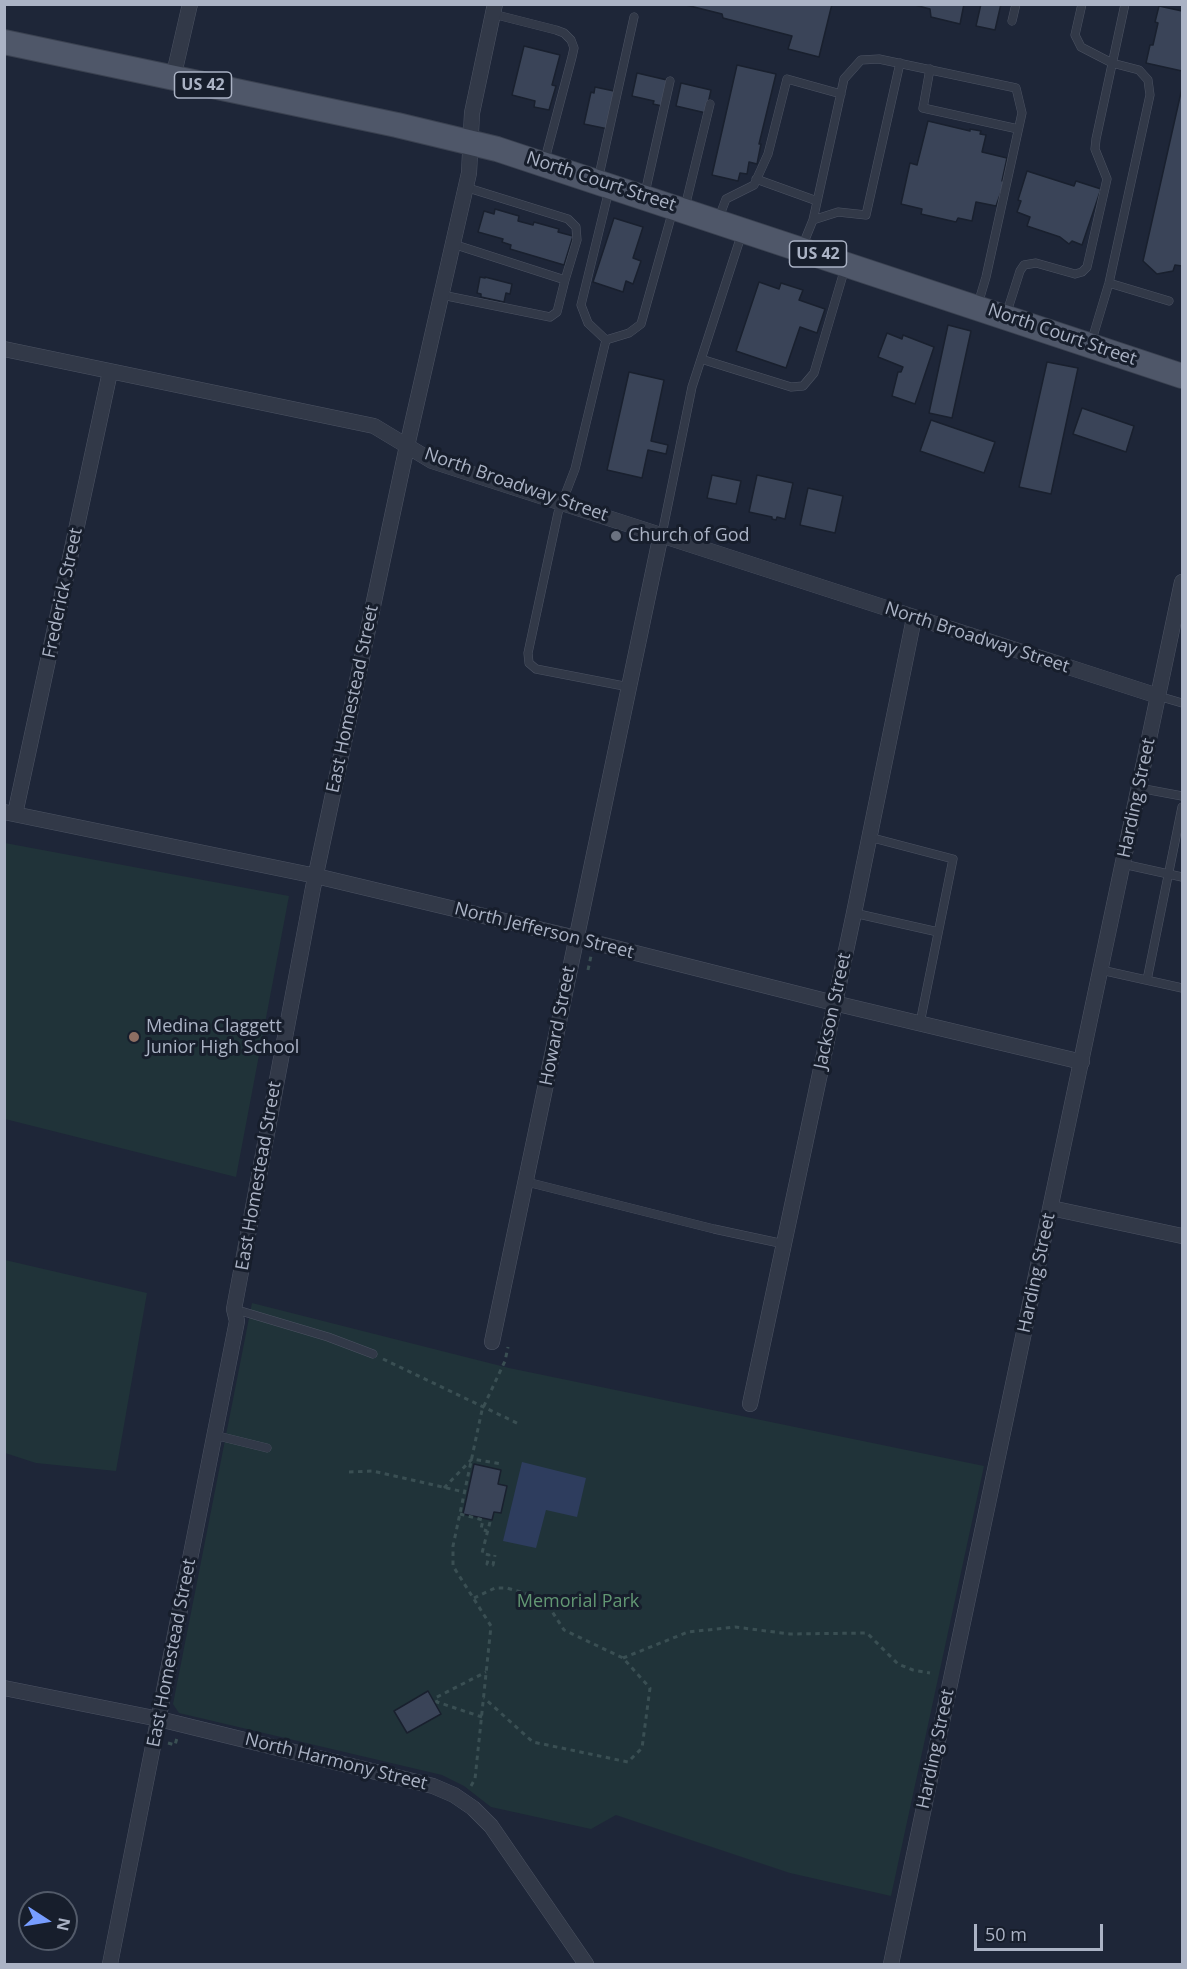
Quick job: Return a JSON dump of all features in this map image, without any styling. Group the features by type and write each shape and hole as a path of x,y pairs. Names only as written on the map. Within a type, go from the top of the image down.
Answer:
{"main road":[{"name":"North Court Street","path":"4,42 471,142 718,220 1182,376"}],"street":[{"path":"173,78 190,4"},
{"name":"East Homestead Street","path":"110,1965 237,1321 234,1317 234,1309 316,876 407,446 465,187 470,159 472,113 494,9"},
{"name":"North Broadway Street","path":"4,349 374,426 432,460 1158,696"},
{"name":"Frederick Street","path":"10,813 110,372"},
{"name":"Howard Street","path":"492,1342 662,534"},
{"name":"Harding Street","path":"891,1965 1158,696 1179,616 1182,582"},
{"name":"Jackson Street","path":"750,1404 914,618"},
{"name":"North Jefferson Street","path":"10,813 316,876 1082,1062"},
{"path":"1051,1208 1182,1236"},
{"name":"North Harmony Street","path":"4,1688 159,1719 433,1786 454,1795 473,1808 491,1826 586,1965"}],"lane":[{"path":"1012,21 1016,4"},
{"path":"1082,4 1075,35 1081,47 1112,63 1139,70 1149,80 1150,95 1108,283 1091,344"},
{"path":"1005,316 1024,265 1036,263 1076,274 1087,267 1107,179 1095,149 1096,139 1125,4"},
{"path":"494,9 564,33 572,40 574,48 572,57 544,164"},
{"path":"606,340 588,323 581,305 633,17"},
{"path":"802,249 813,220 844,79 861,60 879,58 1016,88 1022,113 986,277 977,307"},
{"path":"813,220 838,213 866,215 900,63"},
{"path":"930,69 923,108 1018,129"},
{"path":"718,220 726,199 754,185 768,154 787,79 841,94"},
{"path":"644,196 670,81"},
{"path":"606,340 629,333 641,324 680,208 710,104"},
{"path":"756,179 817,201"},
{"path":"442,295 550,317 557,312 564,280 577,240 577,232 568,219 465,187"},
{"path":"662,534 692,387 743,229"},
{"path":"453,244 564,280"},
{"path":"701,359 791,387 803,386 814,373 847,263"},
{"path":"1108,283 1169,301"},
{"path":"606,340 574,469 552,538 528,654 532,667 541,670 629,687"},
{"path":"1158,696 1182,703"},
{"path":"1139,788 1182,796"},
{"path":"1147,980 1182,807"},
{"path":"869,837 953,859 920,1023"},
{"path":"1123,864 1182,877"},
{"path":"854,913 938,932"},
{"path":"1101,970 1182,988"},
{"path":"526,1182 784,1244"},
{"path":"234,1309 328,1336 373,1354"},
{"path":"214,1435 267,1448"}],"path":[{"path":"586,977 591,954"},
{"path":"463,1801 475,1779 491,1626 453,1566 453,1546 483,1407 505,1361 508,1346"},
{"path":"373,1354 519,1424"},
{"path":"471,1459 502,1464"},
{"path":"444,1488 471,1459"},
{"path":"349,1472 373,1471 464,1492"},
{"path":"460,1514 483,1520 481,1529 488,1531"},
{"path":"490,1522 482,1553 489,1555 487,1564 493,1564 495,1555"},
{"path":"474,1598 495,1588 507,1587 544,1599 564,1630 623,1658 650,1688 642,1748 628,1762 533,1742 483,1697"},
{"path":"623,1658 688,1632 735,1627 790,1634 867,1633 898,1664 930,1673"},
{"path":"482,1717 437,1702 435,1698 486,1672"}],"green space":[{"path":"5,843 289,896 236,1177 5,1119"},
{"path":"5,1260 147,1293 116,1471 36,1463 5,1453"},
{"name":"Memorial Park","path":"252,1303 509,1368 984,1466 891,1896 790,1873 616,1815 591,1829 491,1807 464,1786 442,1775 179,1713 173,1704"}],"water":[{"path":"522,1462 586,1478 577,1517 546,1510 536,1548 503,1541"}],"building":[{"path":"832,4 819,57 788,49 792,36 723,18 722,14 686,5"},
{"path":"911,4 964,4 960,24 931,17 930,9"},
{"path":"981,4 1001,4 995,30 976,26"},
{"path":"1159,6 1182,11 1182,71 1146,63 1150,45 1153,45"},
{"path":"524,46 560,55 552,85 556,86 549,110 534,107 535,101 512,95"},
{"path":"737,65 776,74 759,144 761,144 757,164 749,162 747,174 740,173 738,181 712,175"},
{"path":"637,73 667,80 662,106 653,104 654,101 632,96"},
{"path":"681,83 711,90 706,113 676,106"},
{"path":"595,87 614,91 608,129 584,124 591,92 594,93"},
{"path":"1182,88 1182,266 1175,265 1173,271 1157,274 1143,261"},
{"path":"928,121 970,131 970,129 981,131 980,134 986,135 982,152 1007,158 1002,181 1005,181 996,206 976,202 972,221 958,218 956,222 921,214 922,209 901,204 910,163 917,165"},
{"path":"1027,171 1074,186 1076,181 1101,189 1082,245 1072,241 1069,244 1060,237 1027,226 1030,217 1017,212 1021,201 1018,200"},
{"path":"495,209 519,216 518,221 533,225 534,222 559,229 558,232 573,236 564,265 510,249 511,245 502,242 503,239 478,232 484,211 494,214"},
{"path":"614,218 643,227 633,258 641,261 633,284 626,281 623,292 593,282"},
{"path":"480,277 512,284 510,294 506,293 504,302 481,297 481,294 477,293"},
{"path":"759,282 779,289 781,283 803,290 799,300 825,309 817,333 800,327 786,368 736,351"},
{"path":"948,325 971,331 952,418 929,413"},
{"path":"887,333 902,339 903,335 934,347 915,404 892,396 898,372 901,372 903,367 878,357"},
{"path":"1047,362 1078,368 1051,494 1019,487"},
{"path":"629,372 664,380 651,441 668,445 666,454 648,450 642,478 607,470"},
{"path":"1082,408 1134,426 1126,452 1073,434"},
{"path":"931,420 995,442 984,473 920,451"},
{"path":"712,475 741,481 736,504 707,498"},
{"path":"757,475 793,483 785,519 777,517 776,520 749,512"},
{"path":"808,488 843,496 835,533 800,525"},
{"path":"474,1464 501,1470 498,1484 507,1486 501,1513 494,1512 492,1520 463,1514"},
{"path":"428,1691 441,1714 407,1733 394,1711"}],"place":[{"name":"Church of God","path":"616,536"},
{"name":"Medina Claggett Junior High School","path":"134,1037"}]}
